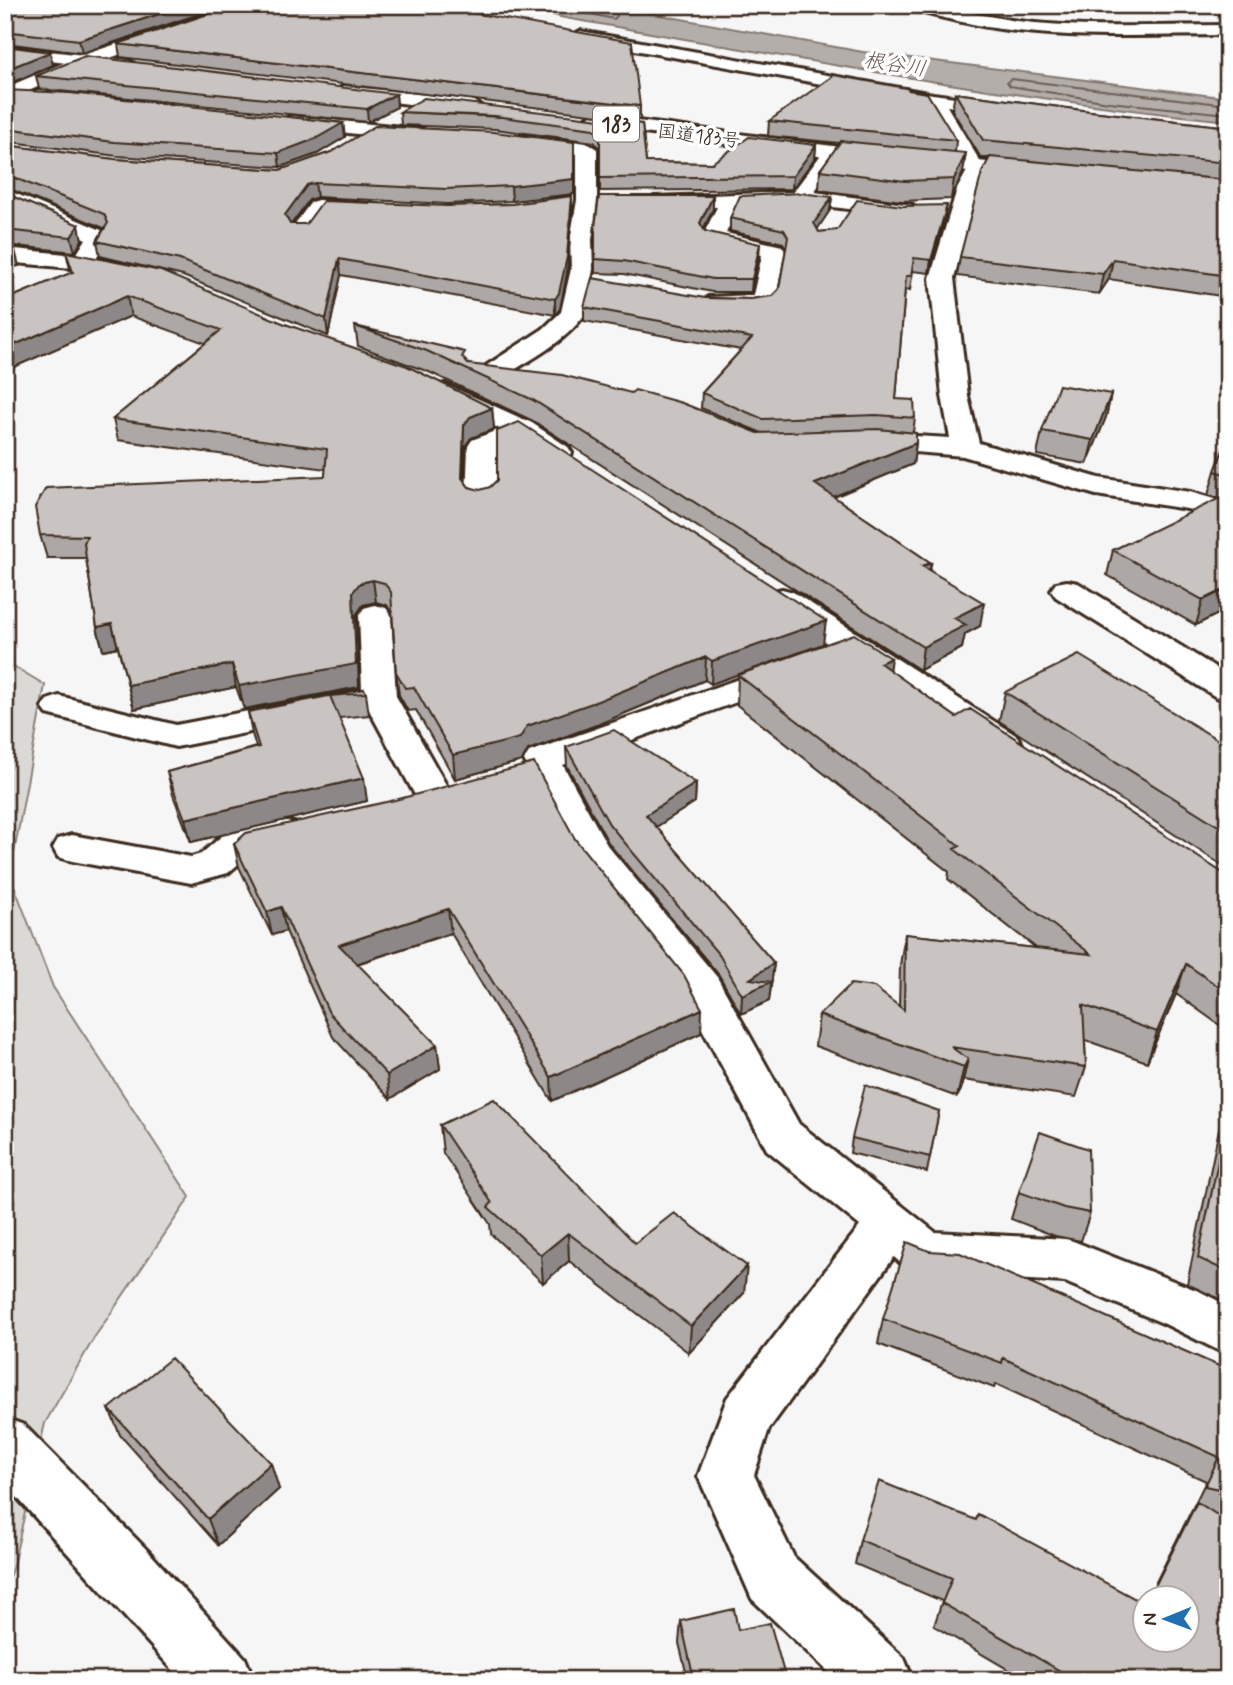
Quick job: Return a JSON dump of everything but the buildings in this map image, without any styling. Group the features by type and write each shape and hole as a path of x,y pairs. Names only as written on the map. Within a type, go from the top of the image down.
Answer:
{"main road":[{"path":"6,97 13,91 86,60 251,5"},
{"path":"911,5 986,22 1027,26 1116,31 1189,25 1228,30"},
{"path":"1189,25 1196,44 1228,46"},
{"path":"558,33 933,99 1028,112"},
{"path":"5,51 140,67"},
{"path":"329,89 492,109"},
{"path":"6,97 47,99"},
{"path":"933,99 976,167 967,189 942,278 955,396 966,448"},
{"path":"345,148 424,100"},
{"name":"国道183号","path":"574,119 833,152 1048,174"},
{"path":"275,120 440,137"},
{"path":"486,376 534,347 573,314 591,282 587,149 507,139"},
{"path":"800,197 833,152"},
{"path":"5,195 30,208 70,221 97,237 83,262"},
{"path":"639,200 730,201 800,197 848,204 962,208"},
{"path":"563,205 587,200 613,200"},
{"path":"698,300 763,302 774,251 713,237 730,201"},
{"path":"833,226 848,204"},
{"path":"300,232 318,206 391,212"},
{"path":"5,255 83,262 135,274"},
{"path":"525,380 486,376 419,379 523,429 580,467"},
{"path":"481,500 482,446 523,429"},
{"path":"841,442 875,440 966,448 1096,486 1190,501 1228,512"},
{"path":"764,587 1032,763"},
{"path":"1067,590 1228,690"},
{"path":"375,615 379,695 435,799"},
{"path":"856,647 542,760 528,774 702,988 783,1137 891,1223 924,1253 1068,1261 1183,1308 1228,1332"},
{"path":"59,707 176,736 379,695"},
{"path":"397,809 472,789"},
{"path":"72,848 191,870 214,864 237,844 321,824"},
{"path":"882,1680 773,1578 726,1476 746,1416 891,1223"},
{"path":"5,1444 127,1572 223,1680"}],"shaded area":[{"path":"5,661 45,685 10,875 53,987 190,1197 94,1338 45,1423 13,1566 5,1589"}],"water":[{"name":"根谷川","path":"525,5 604,5 863,52 1228,98 1228,121 1060,101 893,75 560,17"}]}
